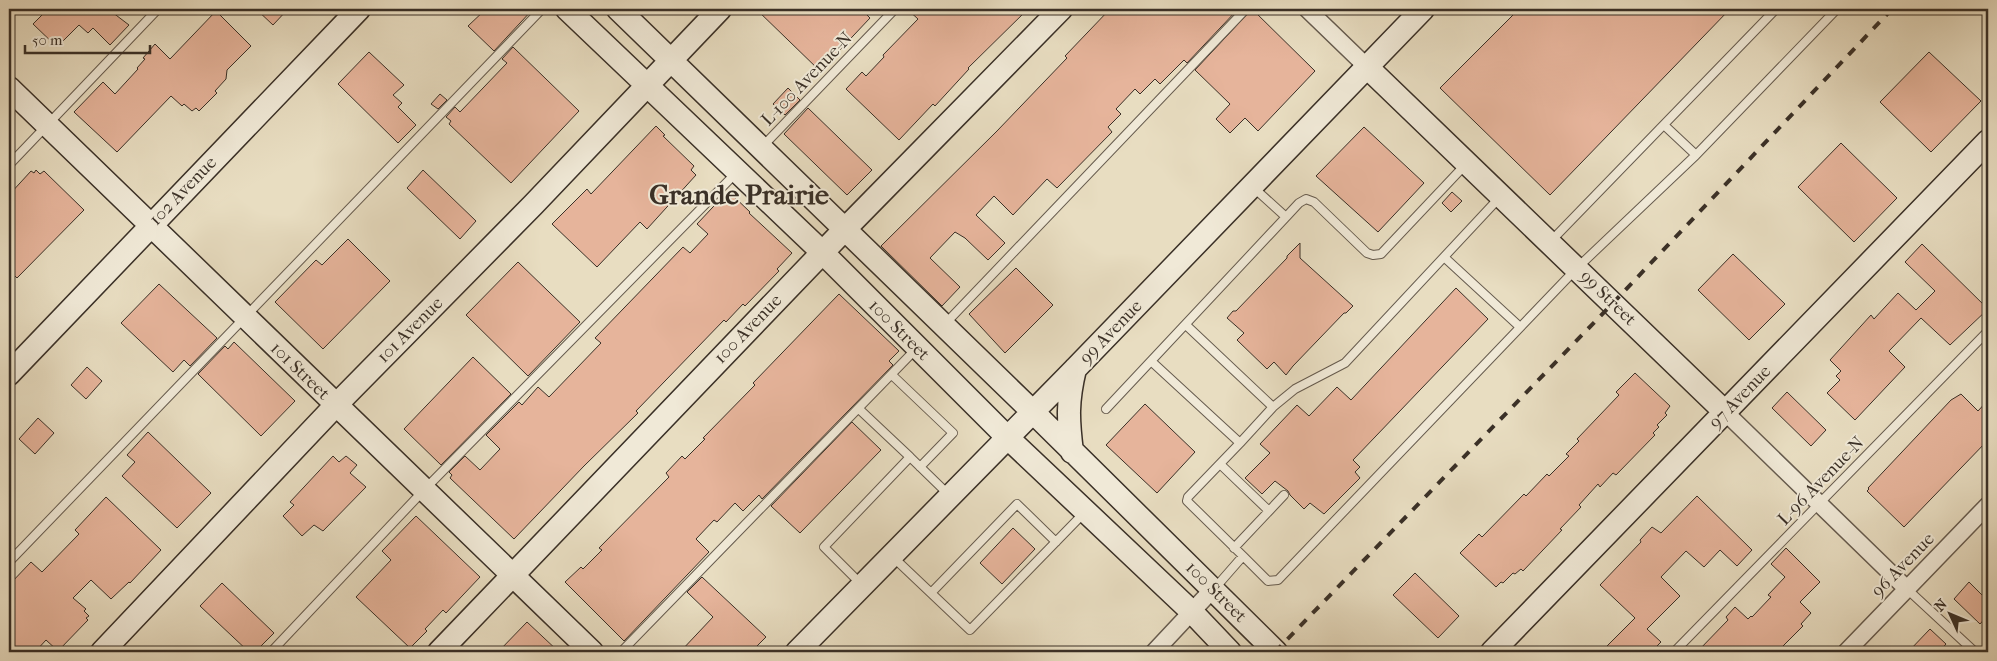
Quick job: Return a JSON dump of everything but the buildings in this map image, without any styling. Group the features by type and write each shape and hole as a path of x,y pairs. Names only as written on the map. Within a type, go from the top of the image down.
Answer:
{"main road":[{"name":"102 Avenue","path":"9,374 358,9"},
{"name":"100 Street","path":"567,9 822,252 1008,438 1192,612 1230,652"},
{"name":"100 Street","path":"618,9 944,325 1276,652"},
{"name":"101 Avenue","path":"102,652 336,405 533,205 720,9"},
{"name":"100 Avenue","path":"439,652 844,228 1060,9"},
{"name":"99 Avenue","path":"797,652 1008,438 1423,9"},
{"name":"99 Street","path":"1367,67 1725,412"},
{"name":"101 Street","path":"9,88 592,652"},
{"name":"97 Avenue","path":"1492,652 1988,141"},
{"path":"1072,452 1068,419 1069,394 1076,368"}],"street":[{"name":"99 Street","path":"1307,9 1367,67"},
{"name":"99 Street","path":"1725,412 1907,589"},
{"name":"96 Avenue","path":"1846,652 1988,505"},
{"path":"1154,652 1213,589"}],"lane":[{"path":"9,165 158,9"},
{"path":"9,562 542,9"},
{"name":"L-100 Avenue-N","path":"761,148 895,9"},
{"path":"944,325 1246,9"},
{"path":"1550,243 1776,9"},
{"path":"1501,196 1345,363 1295,389 1273,406 1188,497 1187,501 1268,580 1272,582 1278,580 1577,268 1696,155 1837,9"},
{"path":"1664,125 1696,155"},
{"path":"1106,409 1299,203 1306,200 1314,202 1368,253 1373,255 1381,254 1467,163"},
{"path":"271,652 425,489 738,172"},
{"path":"1252,186 1286,217"},
{"path":"1444,257 1520,327"},
{"path":"1186,325 1273,406"},
{"name":"L-96 Avenue-N","path":"1674,652 1988,331"},
{"path":"622,652 918,348"},
{"path":"1151,361 1240,443"},
{"path":"892,375 953,433 920,466"},
{"path":"859,409 951,496"},
{"path":"863,586 824,546 910,457"},
{"path":"1220,464 1269,511"},
{"path":"1234,548 1284,496"},
{"path":"931,593 1017,504 1056,542"},
{"path":"892,556 970,630 1086,511"},
{"path":"1213,589 1242,556"},
{"path":"1907,589 1975,652"}],"railway":[{"path":"1275,652 1613,303 1892,9"}],"district":[{"name":"Grande Prairie","path":"739,194"}]}
